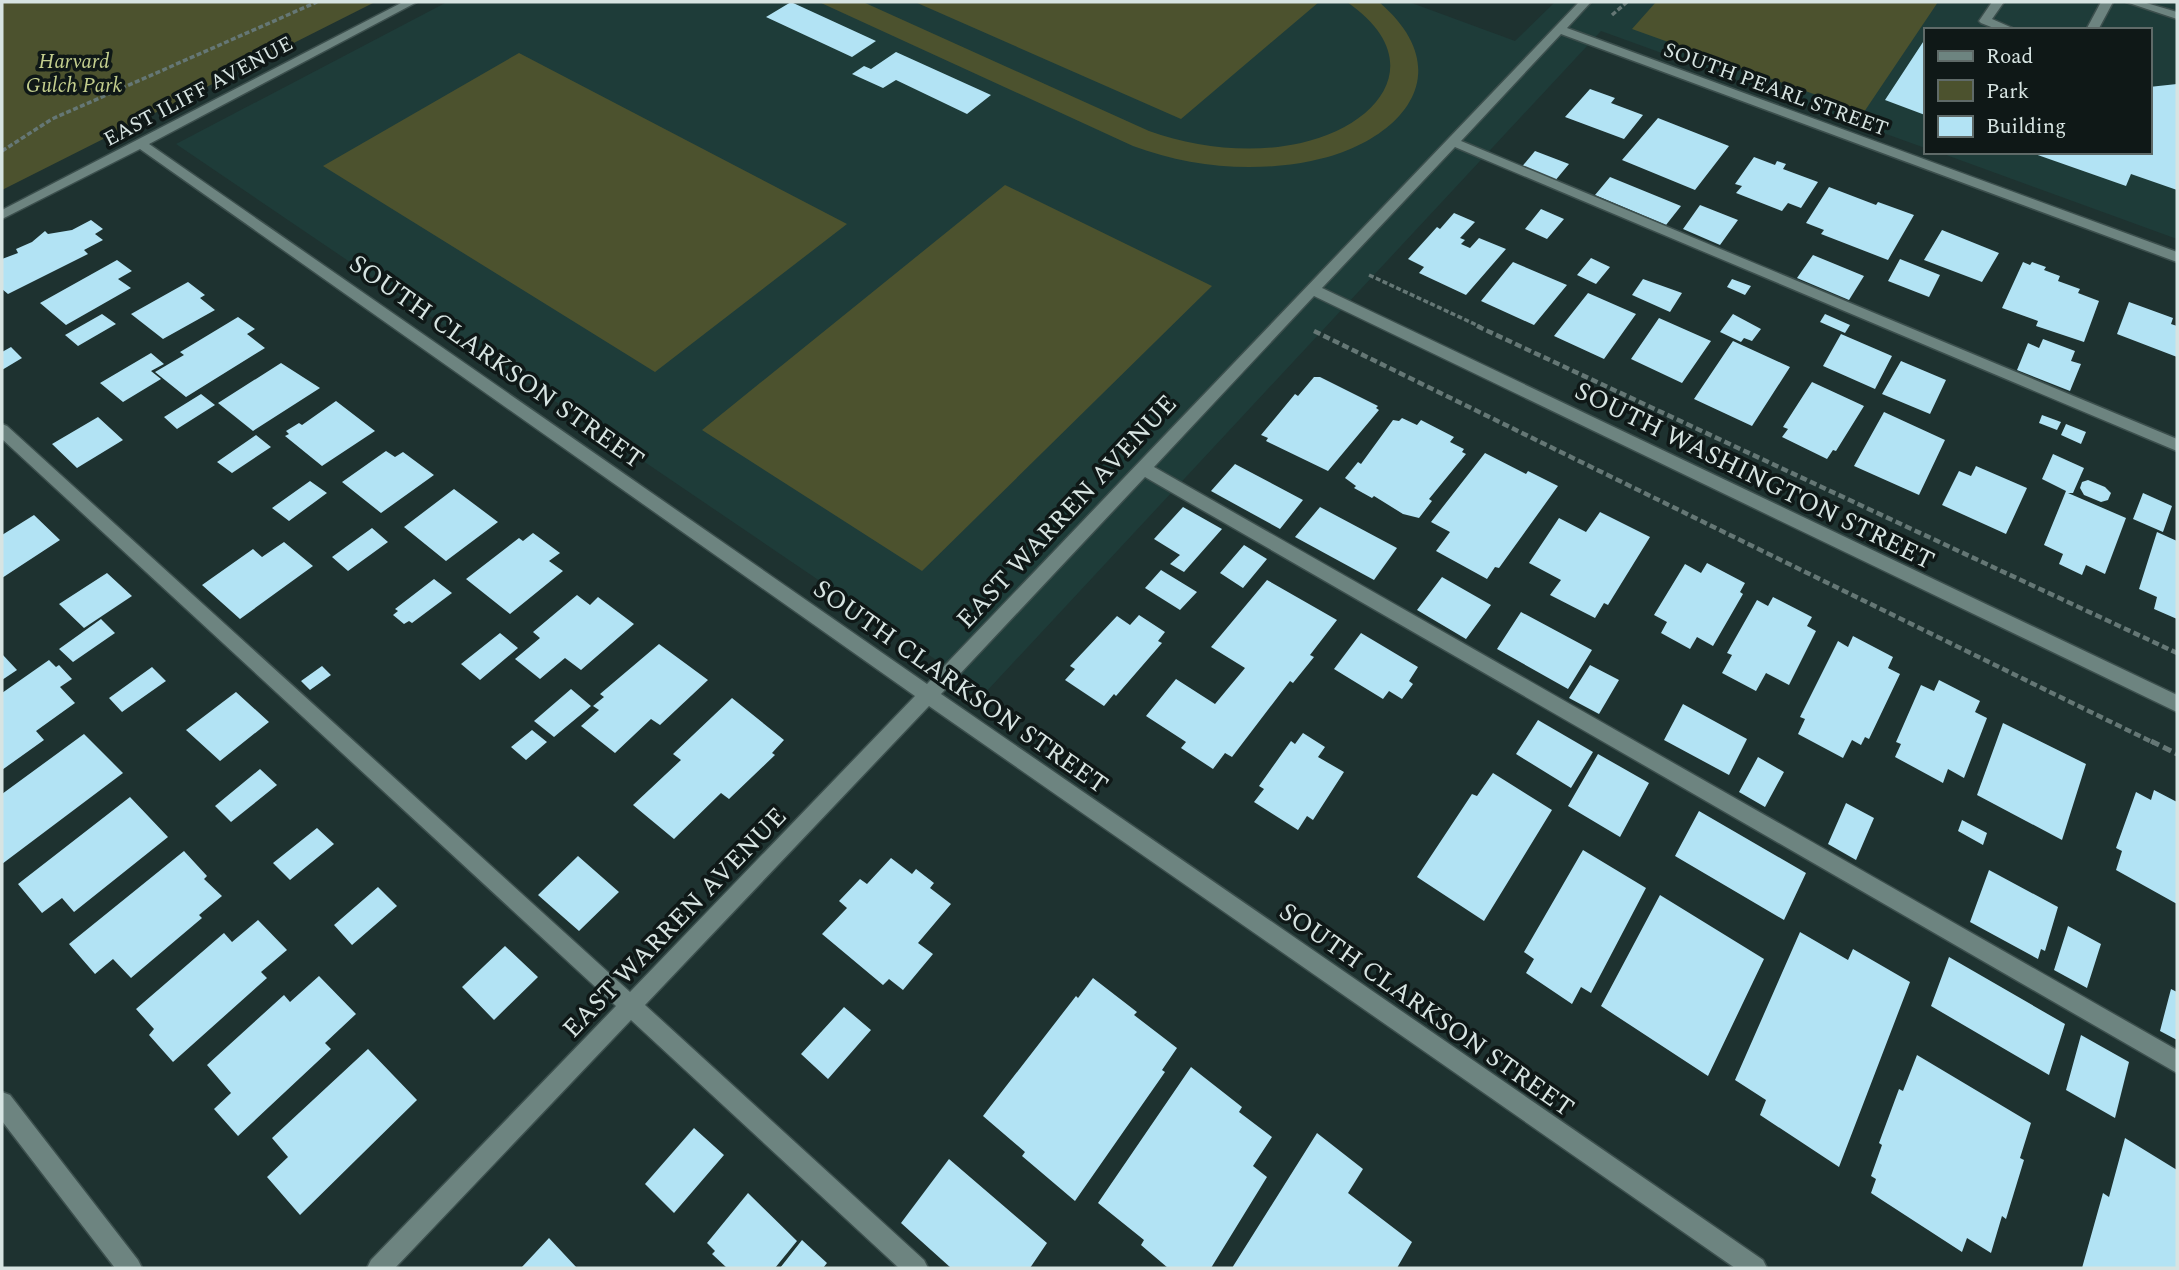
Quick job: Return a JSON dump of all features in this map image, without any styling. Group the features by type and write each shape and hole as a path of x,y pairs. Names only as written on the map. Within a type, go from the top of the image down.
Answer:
{"street":[{"name":"EAST ILIFF AVENUE","path":"2,215 411,2"},
{"name":"EAST WARREN AVENUE","path":"379,1268 928,695 1585,2"},
{"path":"1998,2 1985,21 2005,28"},
{"path":"2093,28 2107,2"},
{"path":"2132,2 2177,16"},
{"name":"SOUTH PEARL STREET","path":"1559,29 2177,257"},
{"path":"1451,141 2177,445"},
{"name":"SOUTH CLARKSON STREET","path":"140,143 928,695 1755,1268"},
{"name":"SOUTH WASHINGTON STREET","path":"1311,289 2177,704"},
{"path":"2,430 916,1268"},
{"path":"1143,468 2177,1062"},
{"path":"2,1103 130,1268"}],"path":[{"path":"2,151 52,119 317,2"},
{"path":"1364,273 2177,653"},
{"path":"1310,330 2177,754"}],"shaded area":[{"path":"447,2 1409,2 1515,41 1555,2 2177,2 2177,239 1943,154 2151,154 2151,28 1924,28 1924,148 1601,31 985,693 176,144"}],"green space":[{"name":"Harvard Gulch Park","path":"2,2 375,2 2,190"},
{"path":"819,2 863,2 1149,131 1186,142 1225,148 1263,148 1301,143 1330,134 1354,121 1373,106 1386,87 1390,67 1386,46 1372,24 1347,2 1379,2 1404,29 1416,55 1418,80 1409,102 1393,122 1370,139 1342,152 1289,165 1221,166 1176,159 1133,146"},
{"path":"915,2 1319,2 1181,119"},
{"path":"1656,2 1938,2 1864,112 1632,29"},
{"path":"519,53 847,224 655,372 323,166"},
{"path":"1005,185 1212,286 922,571 702,430"}],"building":[{"path":"791,2 876,41 852,57 766,17"},
{"path":"1924,41 1924,115 1885,100"},
{"path":"896,52 991,95 967,114 896,80 883,88 852,74 864,66 871,69"},
{"path":"2177,84 2177,190 2131,174 2126,186 2035,154 2151,154 2151,87"},
{"path":"1590,89 1615,98 1611,103 1643,115 1624,139 1565,117"},
{"path":"1658,118 1729,146 1695,190 1622,160"},
{"path":"1535,151 1569,164 1554,182 1520,169"},
{"path":"1754,157 1775,165 1777,161 1786,164 1783,169 1818,182 1801,208 1788,203 1782,211 1736,193 1742,186 1735,184"},
{"path":"1610,177 1681,206 1666,225 1595,195"},
{"path":"1829,187 1876,205 1878,202 1914,215 1888,260 1821,234 1824,230 1806,223"},
{"path":"1700,205 1738,220 1720,245 1683,229"},
{"path":"1541,209 1564,219 1547,239 1525,229"},
{"path":"1454,213 1475,222 1460,238 1465,240 1461,244 1470,248 1479,238 1506,249 1466,295 1419,273 1424,267 1408,259 1437,227 1440,229"},
{"path":"91,220 103,229 95,234 103,240 84,250 88,254 8,294 2,289 2,259 18,253 16,249 32,242 45,231 48,234 72,230"},
{"path":"1942,230 1999,253 1982,282 1924,260"},
{"path":"1813,255 1864,276 1849,300 1797,278"},
{"path":"1591,258 1610,267 1596,284 1577,275"},
{"path":"1900,259 1940,275 1929,297 1888,281"},
{"path":"117,260 132,271 118,279 131,288 66,325 40,303"},
{"path":"1513,262 1567,285 1534,325 1481,301"},
{"path":"2023,262 2046,267 2044,270 2060,276 2058,281 2080,289 2078,293 2099,301 2084,342 2036,326 2038,321 2002,308"},
{"path":"1643,279 1682,293 1670,312 1632,295"},
{"path":"1732,279 1751,286 1745,295 1727,287"},
{"path":"188,282 205,295 200,298 215,310 163,339 131,314"},
{"path":"1588,293 1636,314 1604,359 1554,336"},
{"path":"2129,302 2173,318 2171,324 2177,326 2177,357 2117,334"},
{"path":"102,314 116,324 78,346 65,335"},
{"path":"1733,314 1761,329 1752,341 1744,338 1741,342 1720,332"},
{"path":"1825,314 1850,325 1845,333 1820,322"},
{"path":"238,317 255,329 247,334 265,348 186,397 155,372 184,355 180,352"},
{"path":"1659,318 1711,341 1682,383 1631,359"},
{"path":"1841,334 1892,356 1875,389 1823,366"},
{"path":"2043,339 2075,351 2071,361 2081,364 2070,391 2017,370 2028,343 2039,348"},
{"path":"1733,341 1790,367 1752,426 1694,399"},
{"path":"11,347 22,358 2,370 2,352"},
{"path":"151,353 164,364 151,371 161,379 123,402 100,383"},
{"path":"1901,361 1946,380 1930,414 1882,394"},
{"path":"281,363 320,388 253,431 218,403"},
{"path":"1314,377 1320,377 1378,406 1376,408 1379,410 1328,471 1266,441 1268,438 1261,435 1295,394 1298,396"},
{"path":"1812,382 1864,406 1836,451 1833,450 1827,459 1782,437 1788,429 1783,427"},
{"path":"201,394 215,405 177,429 164,417"},
{"path":"336,401 375,431 322,466 285,436 289,434 286,431 299,423 302,425"},
{"path":"1884,412 1945,440 1919,495 1854,466"},
{"path":"2042,415 2061,422 2057,430 2039,423"},
{"path":"98,417 123,440 77,468 52,444"},
{"path":"1402,418 1417,425 1421,420 1454,437 1450,442 1464,449 1462,452 1466,454 1429,499 1432,501 1419,518 1403,514 1374,496 1372,498 1354,488 1356,486 1345,478 1358,462 1361,464 1393,420 1399,421"},
{"path":"2066,424 2086,432 2081,444 2061,435"},
{"path":"256,435 271,447 232,473 217,462"},
{"path":"386,451 395,457 403,452 434,475 381,513 342,482"},
{"path":"1485,453 1526,474 1528,471 1558,486 1499,568 1495,567 1487,579 1436,551 1450,532 1431,522"},
{"path":"2053,454 2084,468 2073,493 2068,493 2126,518 2105,574 2086,565 2082,575 2059,564 2063,554 2044,545 2066,491 2042,479"},
{"path":"1235,464 1303,500 1280,529 1211,491"},
{"path":"1976,466 2027,488 2006,534 1942,505 1959,471 1971,476"},
{"path":"2088,480 2105,487 2111,493 2108,500 2101,502 2084,495 2080,488 2082,482"},
{"path":"310,481 327,493 289,521 272,508"},
{"path":"454,489 498,522 446,561 404,527"},
{"path":"2143,493 2172,506 2163,532 2133,519"},
{"path":"1183,507 1222,529 1184,572 1170,564 1180,555 1154,539"},
{"path":"1320,507 1397,548 1374,580 1295,537"},
{"path":"1600,512 1650,537 1608,605 1604,603 1595,618 1550,595 1561,580 1529,563 1559,518 1586,532"},
{"path":"34,515 60,540 2,578 2,535"},
{"path":"372,528 388,542 348,571 332,557"},
{"path":"2157,532 2177,541 2177,619 2154,609 2157,597 2139,589"},
{"path":"533,533 560,553 549,561 563,571 510,614 466,579 519,538 523,541"},
{"path":"284,542 313,566 240,619 202,585 253,549 262,557"},
{"path":"1244,545 1267,559 1243,588 1220,573"},
{"path":"1707,563 1745,583 1740,592 1743,594 1713,646 1697,637 1690,649 1661,633 1667,622 1654,615 1685,564 1701,573"},
{"path":"1161,570 1197,592 1180,610 1145,588"},
{"path":"107,573 132,596 84,628 59,604"},
{"path":"1442,577 1491,605 1466,639 1417,610"},
{"path":"434,579 452,593 412,623 409,621 404,624 393,615 398,611 395,609"},
{"path":"1267,580 1337,620 1310,655 1314,657 1293,683 1290,681 1232,757 1225,753 1213,769 1181,748 1186,742 1146,716 1176,679 1215,704 1245,668 1211,647"},
{"path":"577,595 590,605 598,597 634,624 581,670 565,658 540,679 515,659 540,638 533,632"},
{"path":"1773,597 1812,617 1807,626 1816,631 1789,685 1766,673 1756,691 1722,673 1732,655 1727,653 1757,600 1768,606"},
{"path":"1521,612 1592,650 1568,689 1497,649"},
{"path":"1139,615 1165,632 1158,641 1162,643 1116,696 1114,694 1104,706 1065,680 1075,669 1070,666 1117,616 1130,625"},
{"path":"101,619 115,633 73,662 59,649"},
{"path":"500,633 518,648 480,680 461,664"},
{"path":"1361,633 1418,667 1409,681 1413,684 1402,699 1389,691 1383,699 1334,669"},
{"path":"1853,636 1893,657 1888,668 1900,674 1869,739 1865,737 1861,745 1852,740 1843,758 1798,734 1805,719 1800,717 1838,641 1848,647"},
{"path":"659,644 708,680 660,725 651,719 615,753 581,726 599,710 593,706 604,697 600,694"},
{"path":"2,654 17,670 2,680"},
{"path":"49,660 56,667 59,665 72,679 60,687 75,703 36,731 44,740 2,770 2,693"},
{"path":"1590,665 1619,680 1599,714 1569,698"},
{"path":"322,666 331,675 310,690 301,681"},
{"path":"152,667 166,681 122,712 109,698"},
{"path":"1939,680 1980,701 1975,712 1987,718 1964,778 1948,769 1943,783 1895,757 1901,744 1896,742 1921,685 1934,691"},
{"path":"571,689 591,706 554,737 534,721"},
{"path":"236,692 269,722 220,761 186,730"},
{"path":"732,698 784,740 772,753 775,755 729,799 721,793 674,839 633,805 681,760 673,754"},
{"path":"1683,704 1747,739 1729,775 1664,740"},
{"path":"1538,720 1593,752 1571,788 1516,754"},
{"path":"2003,723 2086,764 2062,840 1977,795"},
{"path":"532,730 547,742 526,760 511,747"},
{"path":"1303,733 1325,747 1318,757 1344,772 1313,820 1307,816 1298,830 1254,802 1264,789 1259,786 1291,741 1295,744"},
{"path":"84,734 123,773 2,864 2,794"},
{"path":"1598,754 1649,783 1620,837 1568,806"},
{"path":"1758,757 1784,772 1765,807 1739,792"},
{"path":"260,769 277,785 231,822 215,806"},
{"path":"1493,773 1552,810 1484,921 1417,877 1472,794 1477,796"},
{"path":"2154,790 2177,802 2177,904 2116,870 2122,851 2116,848 2136,792 2151,800"},
{"path":"130,797 168,837 74,912 62,898 42,913 18,884"},
{"path":"1846,803 1874,818 1856,860 1828,844"},
{"path":"1699,811 1806,873 1784,920 1675,856"},
{"path":"1962,820 1987,833 1983,845 1958,831"},
{"path":"317,828 334,844 290,880 273,863"},
{"path":"1583,850 1646,888 1591,993 1581,987 1572,1004 1526,973 1534,959 1524,952"},
{"path":"184,851 207,876 204,879 222,896 199,915 202,918 131,978 113,959 95,974 69,944"},
{"path":"578,856 619,892 579,931 538,895"},
{"path":"891,858 912,874 916,869 934,883 930,888 951,904 918,943 933,954 903,990 889,979 883,985 822,934 847,908 839,901 860,879 867,884"},
{"path":"1989,870 2058,907 2045,951 2041,949 2038,959 1970,922"},
{"path":"378,887 397,906 352,945 334,925"},
{"path":"1660,895 1764,959 1708,1076 1601,1006"},
{"path":"258,920 287,950 261,972 267,978 173,1062 149,1035 154,1029 136,1009 224,933 232,942"},
{"path":"2068,926 2101,944 2087,988 2054,970"},
{"path":"1800,932 1848,960 1853,949 1910,982 1839,1167 1760,1115 1766,1100 1735,1080"},
{"path":"505,946 538,977 494,1020 462,987"},
{"path":"1949,957 2065,1024 2049,1075 1931,1006"},
{"path":"319,976 356,1014 325,1043 331,1049 238,1136 214,1109 231,1093 207,1065 284,995 290,1002"},
{"path":"1093,978 1137,1012 1134,1015 1177,1048 1162,1070 1165,1072 1075,1201 1022,1156 1025,1152 983,1116"},
{"path":"2171,989 2177,992 2177,1040 2160,1031"},
{"path":"844,1007 871,1030 828,1079 801,1054"},
{"path":"2081,1035 2129,1062 2115,1118 2066,1090"},
{"path":"368,1049 417,1100 300,1215 267,1177 288,1157 272,1138"},
{"path":"1917,1055 2031,1123 2020,1158 2024,1160 2006,1219 2002,1216 1991,1253 1967,1238 1962,1252 1871,1193 1876,1179 1871,1176 1882,1145 1879,1143 1899,1089 1903,1091"},
{"path":"1191,1067 1242,1107 1239,1112 1272,1137 1253,1166 1267,1177 1211,1268 1168,1268 1141,1245 1144,1240 1098,1203"},
{"path":"694,1128 724,1155 674,1213 645,1184"},
{"path":"1317,1133 1363,1169 1348,1193 1412,1242 1397,1268 1232,1268"},
{"path":"2125,1138 2177,1170 2177,1268 2082,1268 2103,1193 2109,1197"},
{"path":"949,1159 1047,1243 1030,1268 951,1268 901,1223"},
{"path":"748,1193 797,1241 775,1268 727,1268 712,1254 715,1251 707,1243"},
{"path":"549,1238 577,1268 521,1268"},
{"path":"802,1240 827,1263 823,1268 780,1268"}]}
